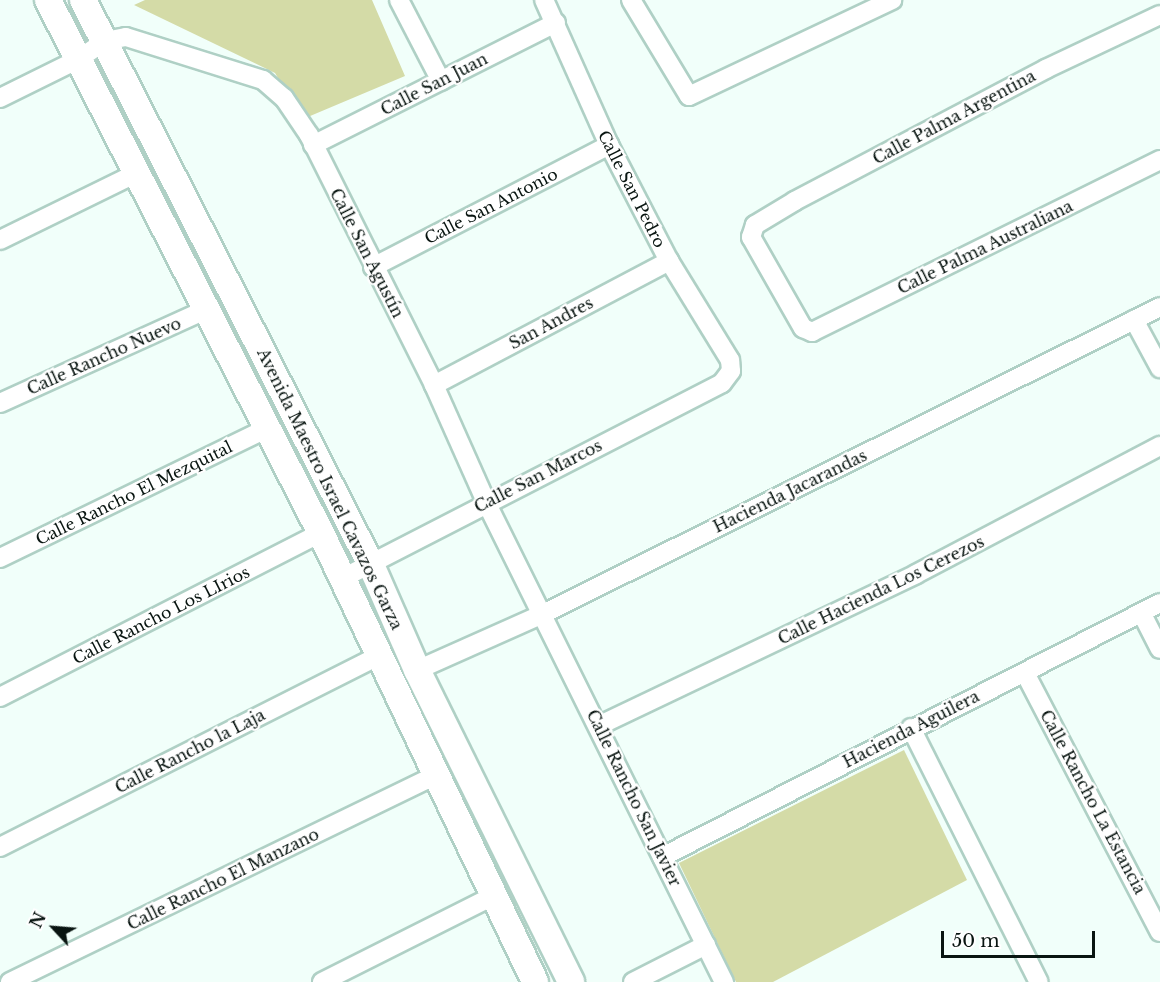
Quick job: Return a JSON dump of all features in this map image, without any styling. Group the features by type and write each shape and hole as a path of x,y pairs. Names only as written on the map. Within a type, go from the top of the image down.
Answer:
{"street":[{"name":"Avenida Maestro Israel Cavazos Garza","path":"48,0 344,578 535,982"},
{"name":"Avenida Maestro Israel Cavazos Garza","path":"83,0 371,565 417,670 571,982"},
{"path":"399,0 441,81"},
{"name":"Calle San Pedro","path":"544,0 609,145 669,261 730,360 731,371"},
{"path":"631,0 687,95 760,66 892,0"},
{"name":"Calle Palma Argentina","path":"809,332 803,328 751,237 752,228 795,201 1046,69 1160,15"},
{"name":"Calle San Juan","path":"313,145 556,23"},
{"name":"Calle San Agustín","path":"105,41 126,37 147,42 263,80 296,112 434,385 486,502 543,614"},
{"path":"0,98 79,59 105,41"},
{"name":"Calle San Antonio","path":"373,267 609,145"},
{"name":"Calle Palma Australiana","path":"809,332 1160,160"},
{"path":"0,240 137,173"},
{"name":"San Andres","path":"434,385 669,261"},
{"name":"Hacienda Jacarandas","path":"417,670 543,614 1160,307"},
{"name":"Calle Rancho Nuevo","path":"0,403 207,309"},
{"path":"1134,320 1160,369"},
{"name":"Calle San Marcos","path":"344,578 486,502 722,383 731,371"},
{"name":"Calle Rancho El Mezquital","path":"0,558 268,428"},
{"name":"Calle Hacienda Los Cerezos","path":"598,726 916,574 1160,446"},
{"name":"Calle Rancho Los LIrios","path":"0,697 321,533"},
{"name":"Hacienda Aguilera","path":"662,856 1160,603"},
{"name":"Calle Rancho San Javier","path":"543,614 724,982"},
{"path":"1142,614 1160,649"},
{"name":"Calle Rancho la Laja","path":"0,848 380,655"},
{"name":"Calle Rancho La Estancia","path":"1025,673 1160,932"},
{"path":"911,728 1039,982"},
{"name":"Calle Rancho El Manzano","path":"10,982 436,775"},
{"path":"322,982 493,896"},
{"path":"633,982 706,945"}],"green space":[{"path":"145,0 372,0 405,76 303,119 275,73 134,5"},
{"path":"904,750 967,880 773,982 736,982 679,863"}]}
